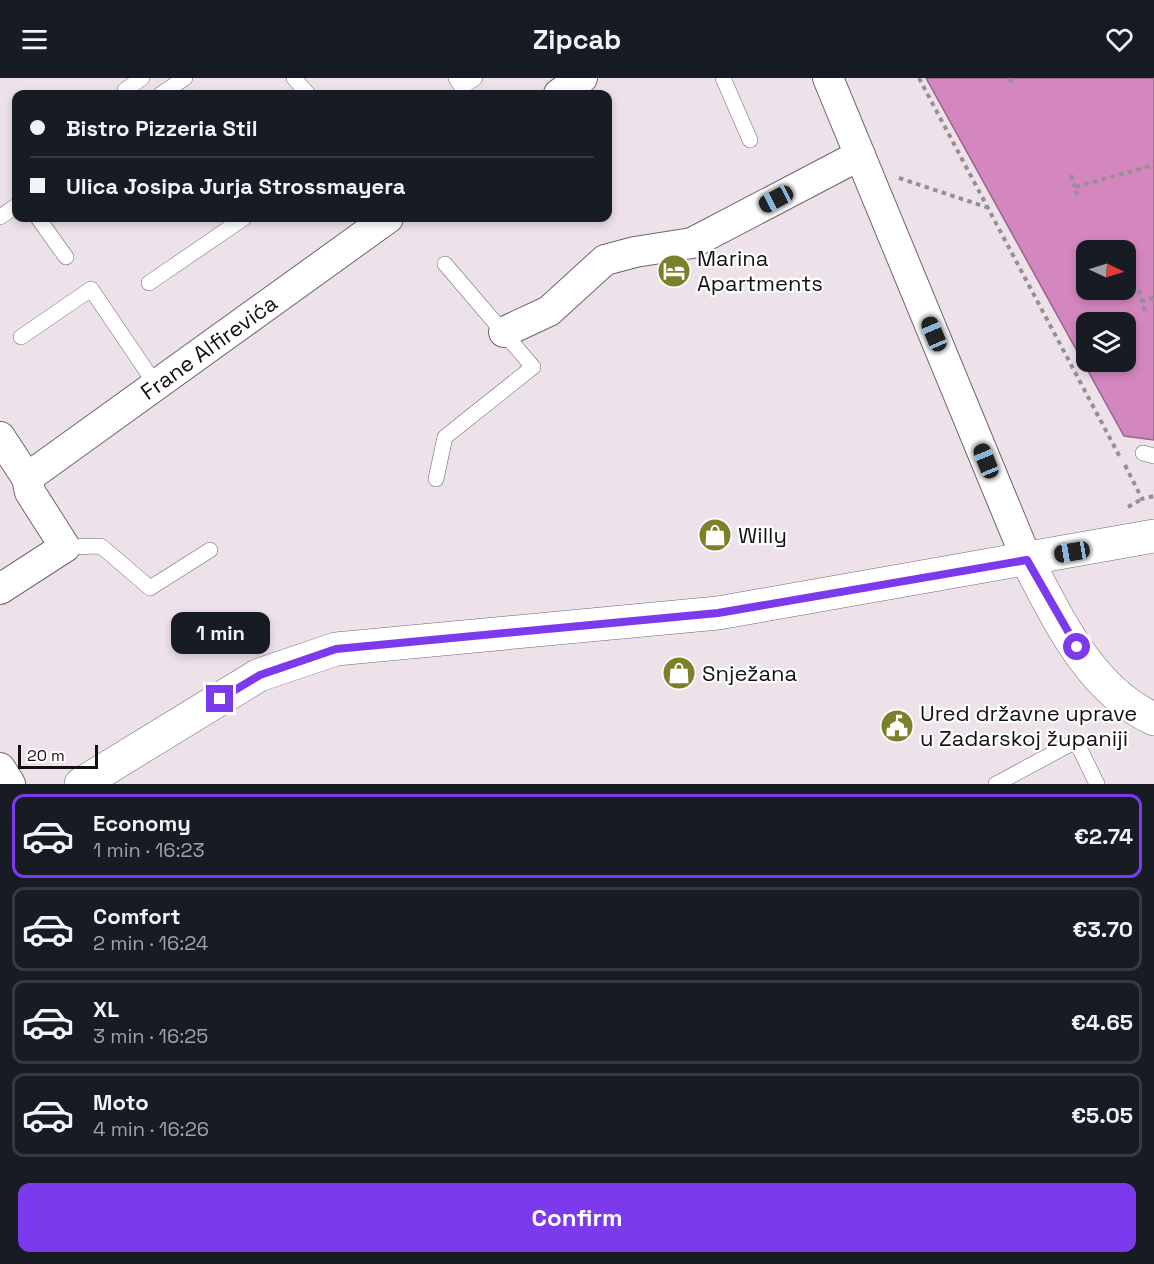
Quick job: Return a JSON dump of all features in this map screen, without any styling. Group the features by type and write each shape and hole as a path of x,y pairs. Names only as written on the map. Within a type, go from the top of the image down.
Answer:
{"street":[{"path":"565,90 582,78"},
{"path":"828,78 1027,560 1087,663 1118,698 1154,719"},
{"path":"504,332 549,311 605,260 635,252 692,243 862,160"},
{"name":"Frane Alfirevića","path":"27,478 382,222"},
{"path":"0,437 27,478 30,492 64,547 0,589"},
{"path":"81,784 260,675 336,649 718,613 1154,536"},
{"path":"0,768 10,784"}],"lane":[{"path":"124,87 142,78"},
{"path":"167,90 185,78"},
{"path":"294,78 304,90"},
{"path":"456,78 462,87 476,78"},
{"path":"723,78 750,140"},
{"path":"42,222 66,257"},
{"path":"149,283 228,222"},
{"path":"436,479 445,437 533,367 445,264"},
{"path":"21,337 91,289 156,385"},
{"path":"64,547 101,546 150,588 210,550"},
{"path":"996,784 1076,741 1097,784"}],"path":[{"path":"919,78 1142,499"},
{"path":"862,160 990,209"},
{"path":"1075,187 1154,165"},
{"path":"1071,175 1077,195"},
{"path":"1139,290 1145,311"},
{"path":"1142,301 1154,298"},
{"path":"1128,507 1142,499 1154,496"}],"shaded area":[{"path":"926,78 1154,78 1154,440 1124,436 1089,372 1136,372 1136,312 1076,312 1076,349"}],"place":[{"name":"Marina Apartments","path":"674,271"},
{"name":"Willy","path":"715,535"},
{"name":"Snježana","path":"679,673"},
{"name":"Ured državne uprave u Zadarskoj županiji","path":"897,726"}],"route":[{"path":"220,699 260,675 336,649 718,613 1027,560 1077,647"}]}
